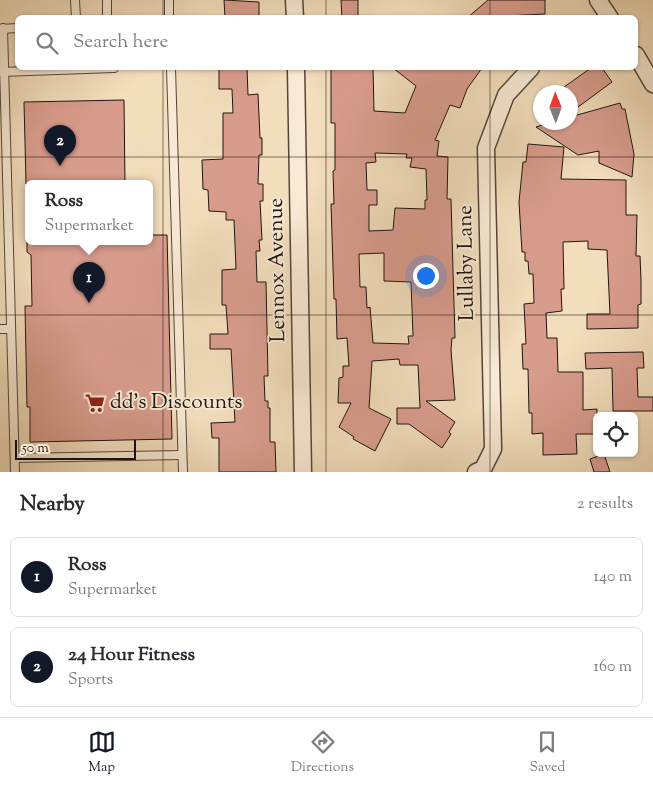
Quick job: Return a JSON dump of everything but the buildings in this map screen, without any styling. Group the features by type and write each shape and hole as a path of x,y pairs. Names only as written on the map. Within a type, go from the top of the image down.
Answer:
{"street":[{"path":"294,0 295,15"},
{"path":"638,58 653,84"},
{"name":"Lennox Avenue","path":"296,70 303,472"},
{"name":"Lullaby Lane","path":"479,470 493,449 486,148 506,95 529,70"}],"lane":[{"path":"76,0 76,15"},
{"path":"107,0 107,15"},
{"path":"169,0 169,15"},
{"path":"15,28 1,29 15,472"},
{"path":"2,72 58,70"},
{"path":"171,70 183,472"},
{"path":"0,329 11,329"},
{"path":"15,458 182,454"}],"place":[{"name":"24 Hour Fitness","path":"60,166"},
{"name":"Ross","path":"89,303"},
{"name":"dd's Discounts","path":"95,403"}]}
